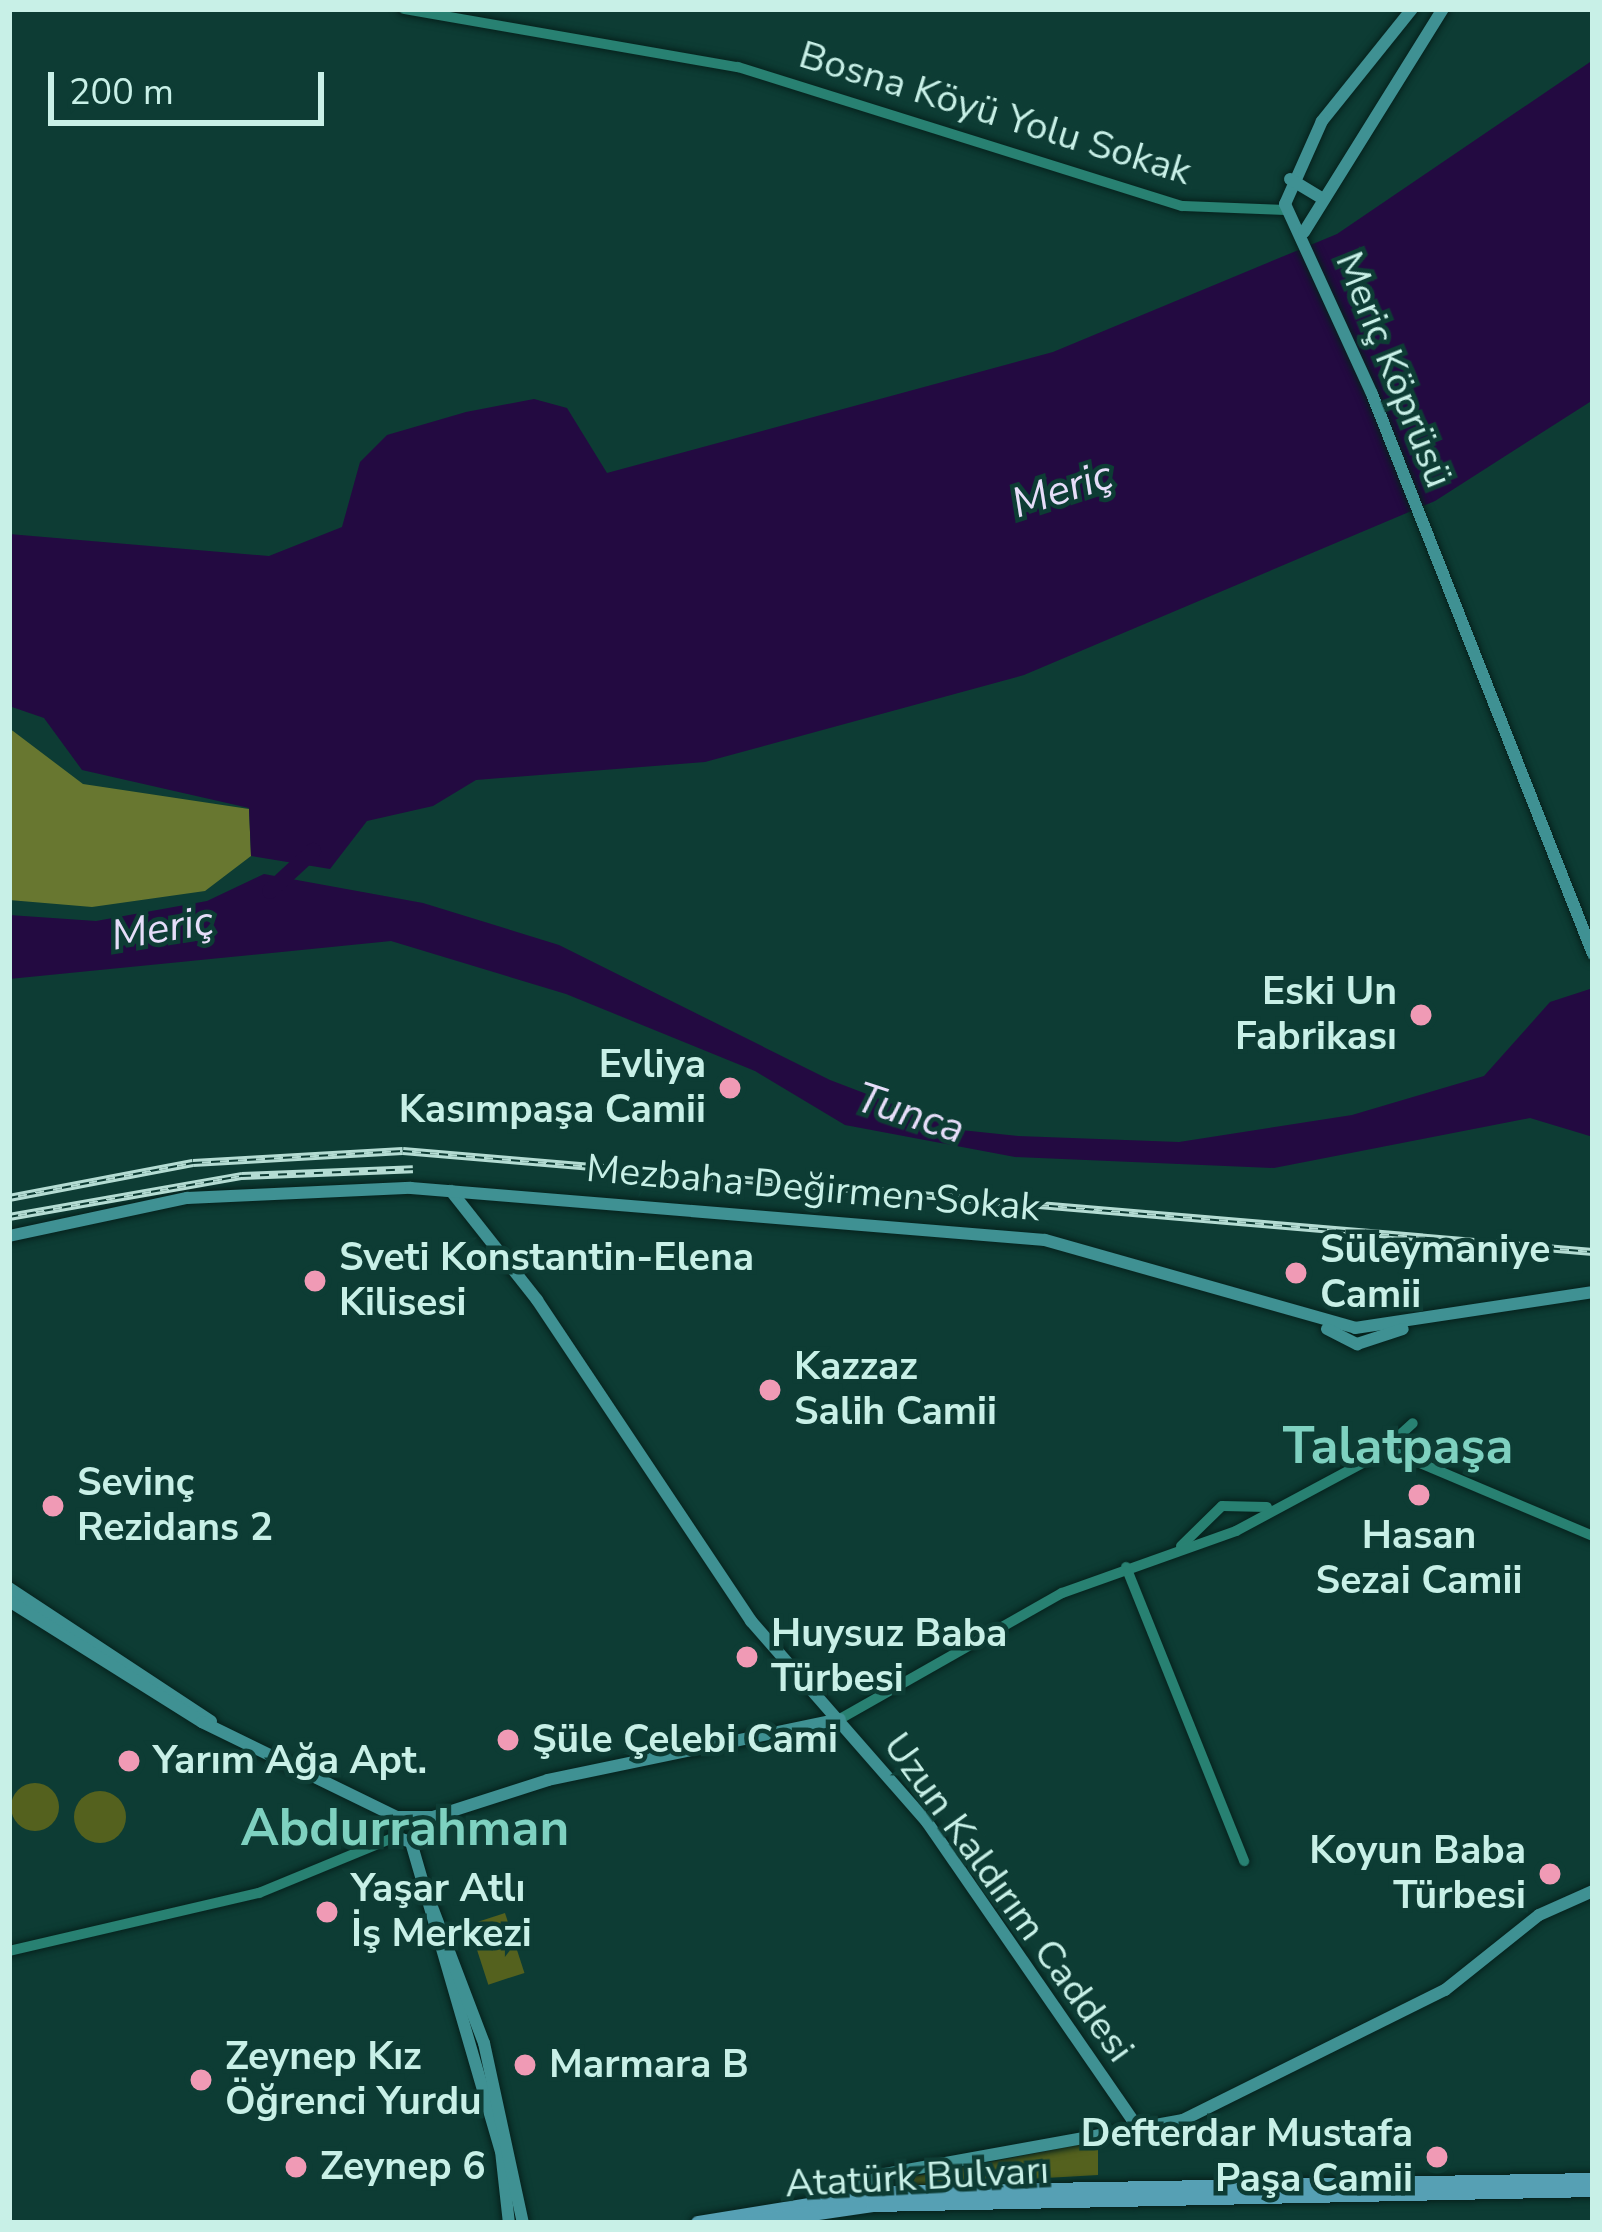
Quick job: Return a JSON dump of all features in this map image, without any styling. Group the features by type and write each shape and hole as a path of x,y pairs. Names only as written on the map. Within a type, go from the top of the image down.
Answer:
{"main road":[{"path":"1287,210 1290,178 1412,9"},
{"path":"1304,232 1443,9"},
{"path":"1290,178 1323,199"},
{"name":"Meriç Köprüsü","path":"1287,210 1304,232 1593,954"},
{"name":"Mezbaha Değirmen Sokak","path":"9,1236 187,1198 350,1187 450,1190 980,1232 1166,1273 1363,1336 1593,1292"},
{"name":"Uzun Kaldırım Caddesi","path":"450,1190 537,1300 752,1622 927,1822 1133,2121"},
{"path":"9,1588 211,1720"},
{"path":"9,1601 211,1720 403,1816 433,1817 548,1780 840,1719"},
{"path":"403,1816 395,1837 414,1839"},
{"path":"403,1816 414,1839 523,2223"},
{"path":"414,1839 433,1817"},
{"path":"838,2197 885,2174 1054,2148 1133,2121 1183,2120 1445,1990 1539,1915 1593,1891"},
{"path":"509,2223 512,2174"},
{"name":"Atatürk Bulvarı","path":"698,2223 838,2197 1593,2180"},
{"name":"Atatürk Bulvarı","path":"750,2223 873,2205 1593,2190"}],"street":[{"name":"Bosna Köyü Yolu Sokak","path":"404,9 738,68 1182,206 1287,210"},
{"path":"840,1719 1126,1568 1234,1531 1267,1507 1387,1449 1413,1423"},
{"path":"1387,1449 1593,1536"},
{"path":"1179,1548 1235,1505 1267,1507"},
{"path":"1234,1531 1235,1505"},
{"path":"1214,1519 1234,1531"},
{"path":"1126,1568 1244,1861"},
{"path":"9,1951 259,1893 395,1837"}],"green space":[{"path":"9,728 83,784 249,809 251,856 205,891 92,907 9,900"},
{"path":"35,1783 52,1790 59,1807 52,1824 35,1831 18,1824 11,1807 18,1790"},
{"path":"100,1791 118,1799 126,1817 118,1835 100,1843 82,1835 74,1817 82,1799"},
{"path":"505,1913 524,1973 488,1985 469,1925"},
{"path":"1098,2141 1098,2175 911,2186 916,2176"}],"water":[{"path":"1593,60 1593,400 1435,501 1024,675 705,762 476,780 433,806 367,821 330,869 251,856 249,808 82,770 44,718 9,706 9,534 269,556 342,527 360,462 387,435 466,412 534,399 567,408 607,473 1053,352 1337,234"},
{"name":"Tunca","path":"264,874 423,903 559,945 830,1080 961,1130 1018,1136 1179,1142 1352,1115 1484,1076 1550,1002 1593,988 1593,1137 1530,1118 1274,1168 1015,1157 845,1125 755,1071 566,994 391,941 9,979 9,915 96,921 207,901"}],"waterway":[{"name":"Meriç","path":"270,891 313,851"}],"railway":[{"path":"9,1198 193,1163 403,1151 1593,1252"},
{"path":"9,1217 242,1176 413,1169"}],"place":[{"name":"Eski Un Fabrikası","path":"1421,1015"},
{"name":"Evliya Kasımpaşa Camii","path":"730,1088"},
{"name":"Süleymaniye Camii","path":"1296,1273"},
{"name":"Sveti Konstantin-Elena Kilisesi","path":"315,1281"},
{"name":"Kazzaz Salih Camii","path":"770,1390"},
{"name":"Hasan Sezai Camii","path":"1419,1495"},
{"name":"Sevinç Rezidans 2","path":"53,1506"},
{"name":"Huysuz Baba Türbesi","path":"747,1657"},
{"name":"Şüle Çelebi Cami","path":"508,1740"},
{"name":"Yarım Ağa Apt.","path":"129,1761"},
{"name":"Koyun Baba Türbesi","path":"1550,1874"},
{"name":"Yaşar Atlı İş Merkezi","path":"327,1912"},
{"name":"Marmara B","path":"525,2065"},
{"name":"Zeynep Kız Öğrenci Yurdu","path":"201,2080"},
{"name":"Defterdar Mustafa Paşa Camii","path":"1437,2157"},
{"name":"Zeynep 6","path":"296,2167"}],"district":[{"name":"Talatpaşa","path":"1398,1446"},
{"name":"Abdurrahman","path":"405,1828"}]}
